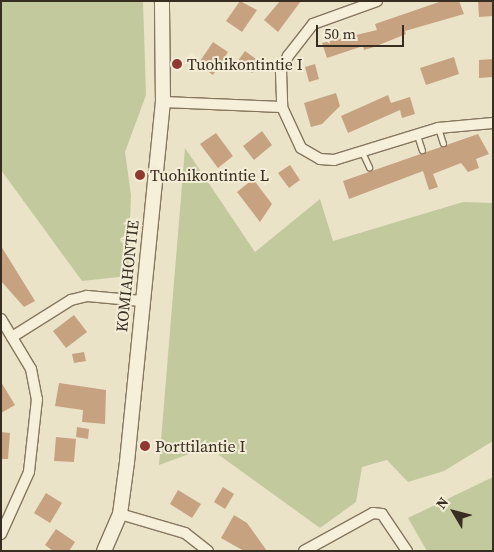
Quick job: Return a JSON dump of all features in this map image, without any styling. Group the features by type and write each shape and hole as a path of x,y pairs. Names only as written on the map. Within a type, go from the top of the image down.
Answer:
{"street":[{"name":"KOMIAHONTIE","path":"104,551 120,514 162,102 162,1"},
{"path":"377,1 324,18 299,39 281,71 282,107 294,140 307,154 334,160 438,128 493,123"},
{"path":"162,102 282,107"},
{"path":"12,337 71,300 87,296 142,301"},
{"path":"1,319 31,370 36,412 29,472 1,534"},
{"path":"120,514 185,533 208,551"},
{"path":"304,551 361,516 382,514 407,551"}],"lane":[{"path":"438,128 443,143"},
{"path":"417,135 422,150"},
{"path":"362,152 369,167"}],"green space":[{"path":"1,1 143,1 146,95 125,152 131,195 128,276 82,281 1,170"},
{"path":"185,148 255,252 320,199 333,241 463,202 493,203 493,441 444,471 408,482 387,460 362,467 356,502 320,528 208,447 159,465"},
{"path":"493,477 493,551 427,551 408,518"}],"building":[{"path":"240,1 257,10 242,32 226,21"},
{"path":"280,1 301,1 278,32 264,20"},
{"path":"442,1 459,1 464,14 405,31 406,34 374,47 364,50 363,46 327,58 322,43 377,30 375,24"},
{"path":"478,1 493,1 493,16 479,17"},
{"path":"213,42 228,52 213,75 198,64"},
{"path":"245,51 260,62 252,73 237,62"},
{"path":"454,57 459,74 426,85 420,68"},
{"path":"493,59 493,77 479,78 479,60"},
{"path":"315,64 319,79 309,82 305,67"},
{"path":"336,93 340,106 322,124 311,127 304,103"},
{"path":"388,95 391,103 410,97 415,114 402,118 400,110 348,133 341,116"},
{"path":"262,131 272,145 254,160 243,146"},
{"path":"216,133 233,156 218,168 200,144"},
{"path":"478,134 489,154 476,159 479,168 468,172 461,163 433,174 438,187 429,190 423,171 349,199 343,181"},
{"path":"290,165 300,180 289,188 278,173"},
{"path":"253,179 272,204 260,222 237,192"},
{"path":"1,246 35,301 24,307 1,281"},
{"path":"74,315 87,332 66,348 53,331"},
{"path":"84,352 86,361 74,363 72,354"},
{"path":"1,382 15,405 1,413"},
{"path":"59,383 106,390 105,424 82,422 83,410 55,406"},
{"path":"77,427 89,429 88,439 76,437"},
{"path":"1,432 10,433 8,459 1,459"},
{"path":"56,437 76,439 74,462 54,461"},
{"path":"223,487 234,494 225,509 214,502"},
{"path":"178,490 201,504 192,518 170,504"},
{"path":"46,493 62,503 50,523 34,513"},
{"path":"234,515 247,523 267,551 244,551 221,538"},
{"path":"56,529 75,542 69,551 53,551 45,545"}],"place":[{"name":"Tuohikontintie I","path":"177,64"},
{"name":"Tuohikontintie L","path":"140,175"},
{"name":"Porttilantie I","path":"145,446"}]}
